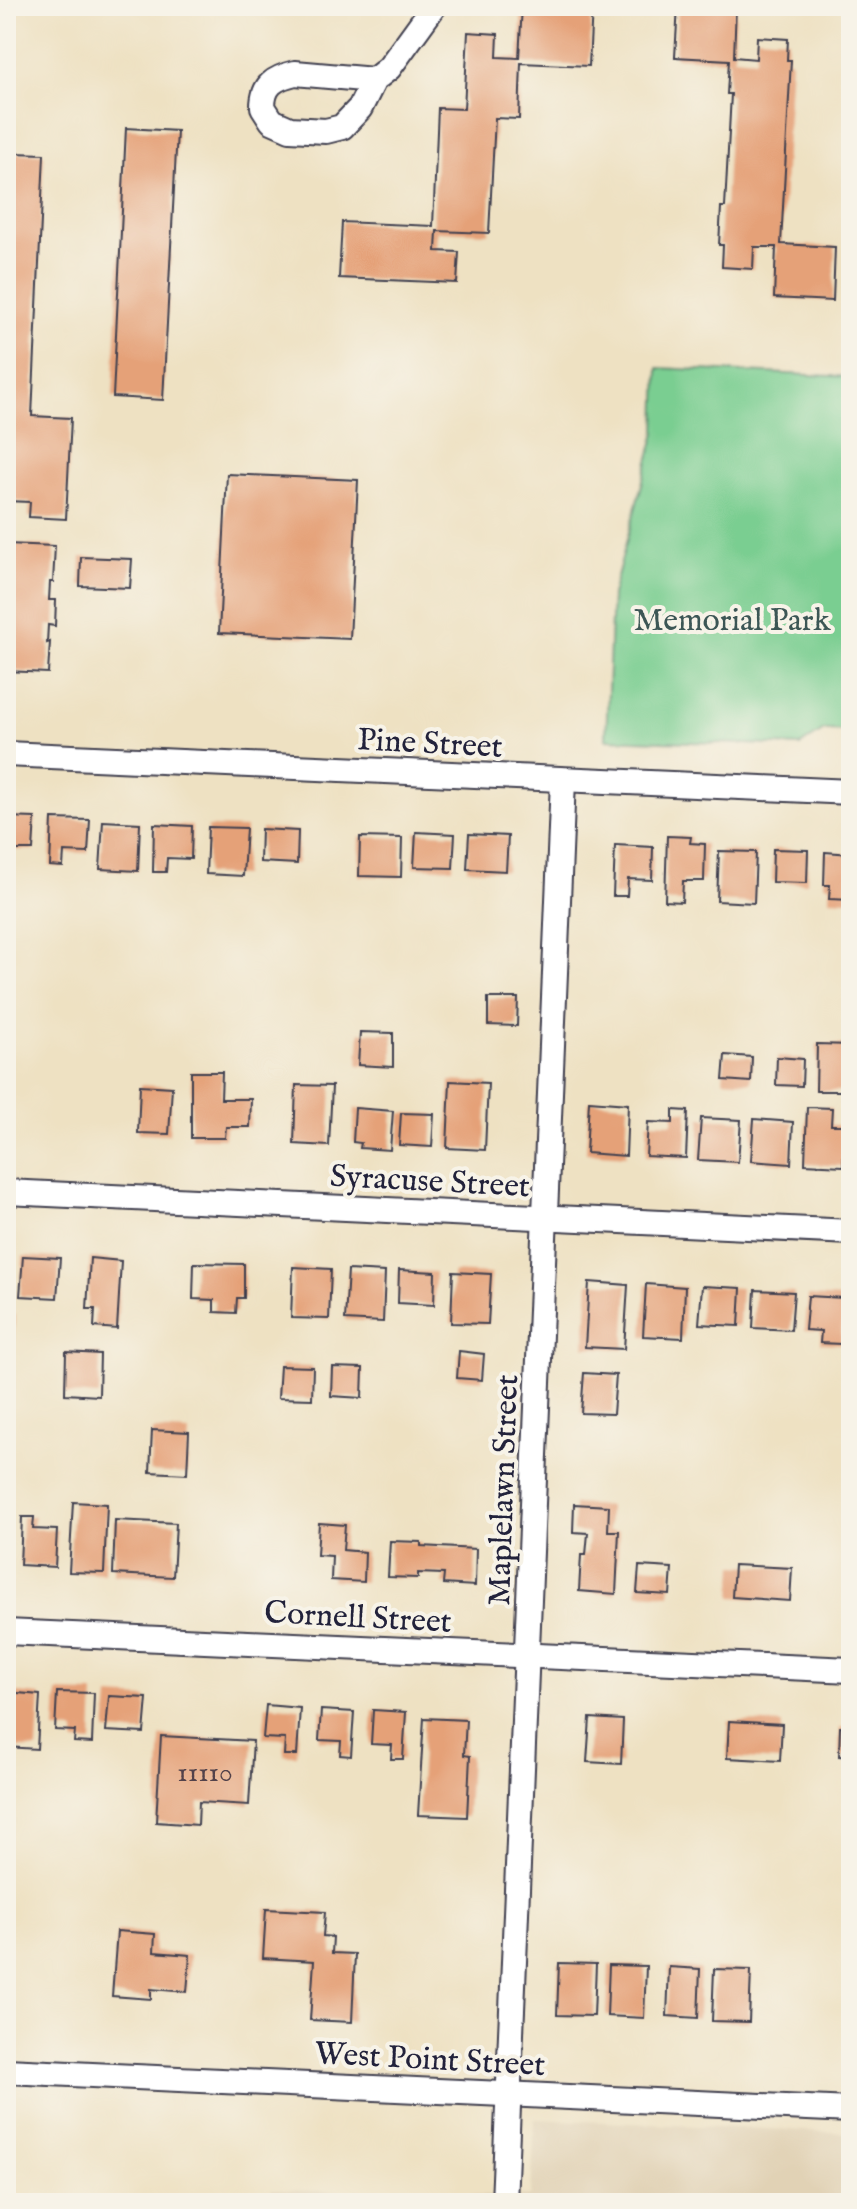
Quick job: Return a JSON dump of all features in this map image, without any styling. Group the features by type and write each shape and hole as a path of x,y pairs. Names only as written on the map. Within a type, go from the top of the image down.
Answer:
{"street":[{"path":"374,80 389,68 434,6"},
{"name":"Pine Street","path":"6,754 851,792"},
{"name":"Maplelawn Street","path":"504,2203 563,780"},
{"name":"Syracuse Street","path":"6,1192 851,1232"},
{"name":"Cornell Street","path":"6,1632 851,1670"},
{"name":"West Point Street","path":"6,2071 851,2110"}],"shaded area":[{"path":"535,2119 851,2133 851,2203 270,2203 271,2190 531,2196"}],"green space":[{"name":"Memorial Park","path":"658,368 851,377 851,731 824,730 800,746 606,739 612,595 656,432"}],"building":[{"path":"522,6 592,6 589,66 521,63 519,119 495,118 489,233 437,231 436,251 459,252 457,283 339,278 342,222 433,226 438,108 464,109 468,32 498,34 497,57 519,58"},
{"path":"678,6 736,6 734,57 756,59 757,37 788,39 787,60 791,60 781,244 835,247 833,301 774,298 776,247 754,247 753,269 722,267 723,245 719,245 721,207 725,207 731,94 727,94 729,60 675,57"},
{"path":"126,128 177,131 163,400 113,397"},
{"path":"6,147 14,147 14,153 44,154 32,416 71,418 66,519 29,517 30,502 6,501"},
{"path":"227,474 358,480 350,639 219,633"},
{"path":"6,544 55,546 49,600 56,600 55,626 48,625 48,673 6,671"},
{"path":"81,557 132,559 130,588 80,586"},
{"path":"6,817 35,818 33,850 9,850 9,867 6,867"},
{"path":"52,819 90,820 88,853 64,852 63,867 50,866"},
{"path":"103,821 140,823 138,871 100,869"},
{"path":"154,824 192,826 191,859 167,858 166,872 153,872"},
{"path":"208,827 246,828 243,876 206,874"},
{"path":"261,829 298,831 297,864 260,862"},
{"path":"416,832 455,834 453,868 414,867"},
{"path":"469,834 508,836 506,871 467,869"},
{"path":"667,836 691,837 690,843 705,844 704,881 683,881 682,902 665,901"},
{"path":"360,837 402,838 401,877 359,876"},
{"path":"615,845 653,847 652,880 628,879 627,896 613,896"},
{"path":"773,849 808,850 807,883 772,882"},
{"path":"719,851 756,852 754,903 717,901"},
{"path":"825,852 851,854 851,900 829,899 830,885 824,885"},
{"path":"488,998 518,998 517,1026 488,1025"},
{"path":"360,1032 393,1033 393,1067 358,1065"},
{"path":"817,1044 851,1045 851,1091 816,1091"},
{"path":"725,1055 752,1057 751,1082 723,1080"},
{"path":"777,1057 803,1059 802,1086 776,1085"},
{"path":"191,1072 222,1072 221,1099 251,1099 250,1127 226,1127 225,1138 191,1138"},
{"path":"450,1081 488,1083 485,1150 447,1148"},
{"path":"140,1085 172,1087 169,1134 138,1133"},
{"path":"296,1085 332,1086 329,1146 294,1144"},
{"path":"589,1101 628,1104 626,1156 586,1153"},
{"path":"807,1107 832,1108 831,1125 846,1125 843,1166 805,1164"},
{"path":"355,1108 393,1111 390,1150 360,1148 361,1143 353,1142"},
{"path":"673,1110 688,1111 686,1158 646,1156 648,1122 673,1123"},
{"path":"401,1113 434,1114 432,1147 399,1145"},
{"path":"701,1118 741,1120 738,1162 698,1160"},
{"path":"754,1119 793,1122 791,1164 751,1161"},
{"path":"23,1256 60,1258 57,1298 20,1296"},
{"path":"90,1258 121,1261 117,1329 94,1327 95,1309 87,1309"},
{"path":"194,1263 244,1264 244,1298 237,1298 236,1313 214,1312 214,1300 193,1299"},
{"path":"293,1267 331,1269 329,1319 291,1318"},
{"path":"348,1270 385,1272 383,1322 345,1320"},
{"path":"399,1270 435,1272 434,1305 398,1303"},
{"path":"453,1272 491,1274 488,1324 451,1323"},
{"path":"589,1282 628,1285 624,1349 585,1347"},
{"path":"646,1284 685,1287 683,1338 643,1336"},
{"path":"702,1286 741,1288 739,1326 699,1324"},
{"path":"755,1290 794,1292 791,1330 753,1328"},
{"path":"808,1296 844,1298 841,1344 820,1343 821,1331 805,1330"},
{"path":"6,1315 15,1315 13,1357 6,1356"},
{"path":"459,1351 484,1354 482,1380 457,1378"},
{"path":"66,1352 100,1354 99,1396 65,1394"},
{"path":"280,1366 313,1367 312,1399 278,1398"},
{"path":"332,1367 363,1368 362,1398 331,1396"},
{"path":"584,1373 616,1375 613,1414 581,1413"},
{"path":"152,1430 189,1432 187,1474 150,1472"},
{"path":"73,1502 107,1504 104,1573 69,1572"},
{"path":"574,1504 609,1506 608,1531 619,1531 616,1594 579,1591 581,1555 586,1555 588,1533 573,1532"},
{"path":"22,1517 34,1517 33,1529 57,1530 55,1567 20,1565"},
{"path":"115,1520 176,1523 173,1577 113,1574"},
{"path":"319,1523 345,1525 343,1550 365,1552 364,1582 331,1580 332,1556 317,1555"},
{"path":"390,1541 476,1549 475,1586 443,1584 444,1574 418,1573 418,1578 388,1577"},
{"path":"734,1565 792,1568 790,1601 732,1597"},
{"path":"639,1566 672,1568 670,1595 637,1593"},
{"path":"6,1692 40,1695 37,1749 6,1747"},
{"path":"57,1692 94,1693 92,1743 74,1742 75,1731 55,1730"},
{"path":"109,1696 147,1698 144,1733 106,1731"},
{"path":"266,1705 300,1708 297,1755 284,1755 285,1739 263,1738"},
{"path":"321,1710 354,1712 351,1756 340,1755 341,1741 319,1740"},
{"path":"373,1710 406,1712 403,1759 391,1759 392,1745 371,1744"},
{"path":"424,1718 466,1720 464,1755 470,1756 467,1817 418,1815"},
{"path":"590,1718 623,1720 621,1764 587,1762"},
{"path":"729,1721 782,1724 780,1761 727,1758"},
{"path":"840,1727 851,1728 851,1757 839,1756"},
{"path":"161,1736 253,1741 249,1805 199,1802 198,1825 156,1822"},
{"path":"266,1909 325,1912 323,1936 333,1937 332,1953 355,1954 352,2022 310,2020 314,1961 263,1958"},
{"path":"117,1931 155,1934 154,1952 190,1955 187,1992 151,1989 151,1999 112,1996"},
{"path":"559,1963 596,1964 594,2016 557,2015"},
{"path":"609,1965 646,1966 644,2018 607,2016"},
{"path":"669,1967 700,1969 698,2018 667,2016"},
{"path":"714,1969 751,1970 749,2022 712,2021"}]}
